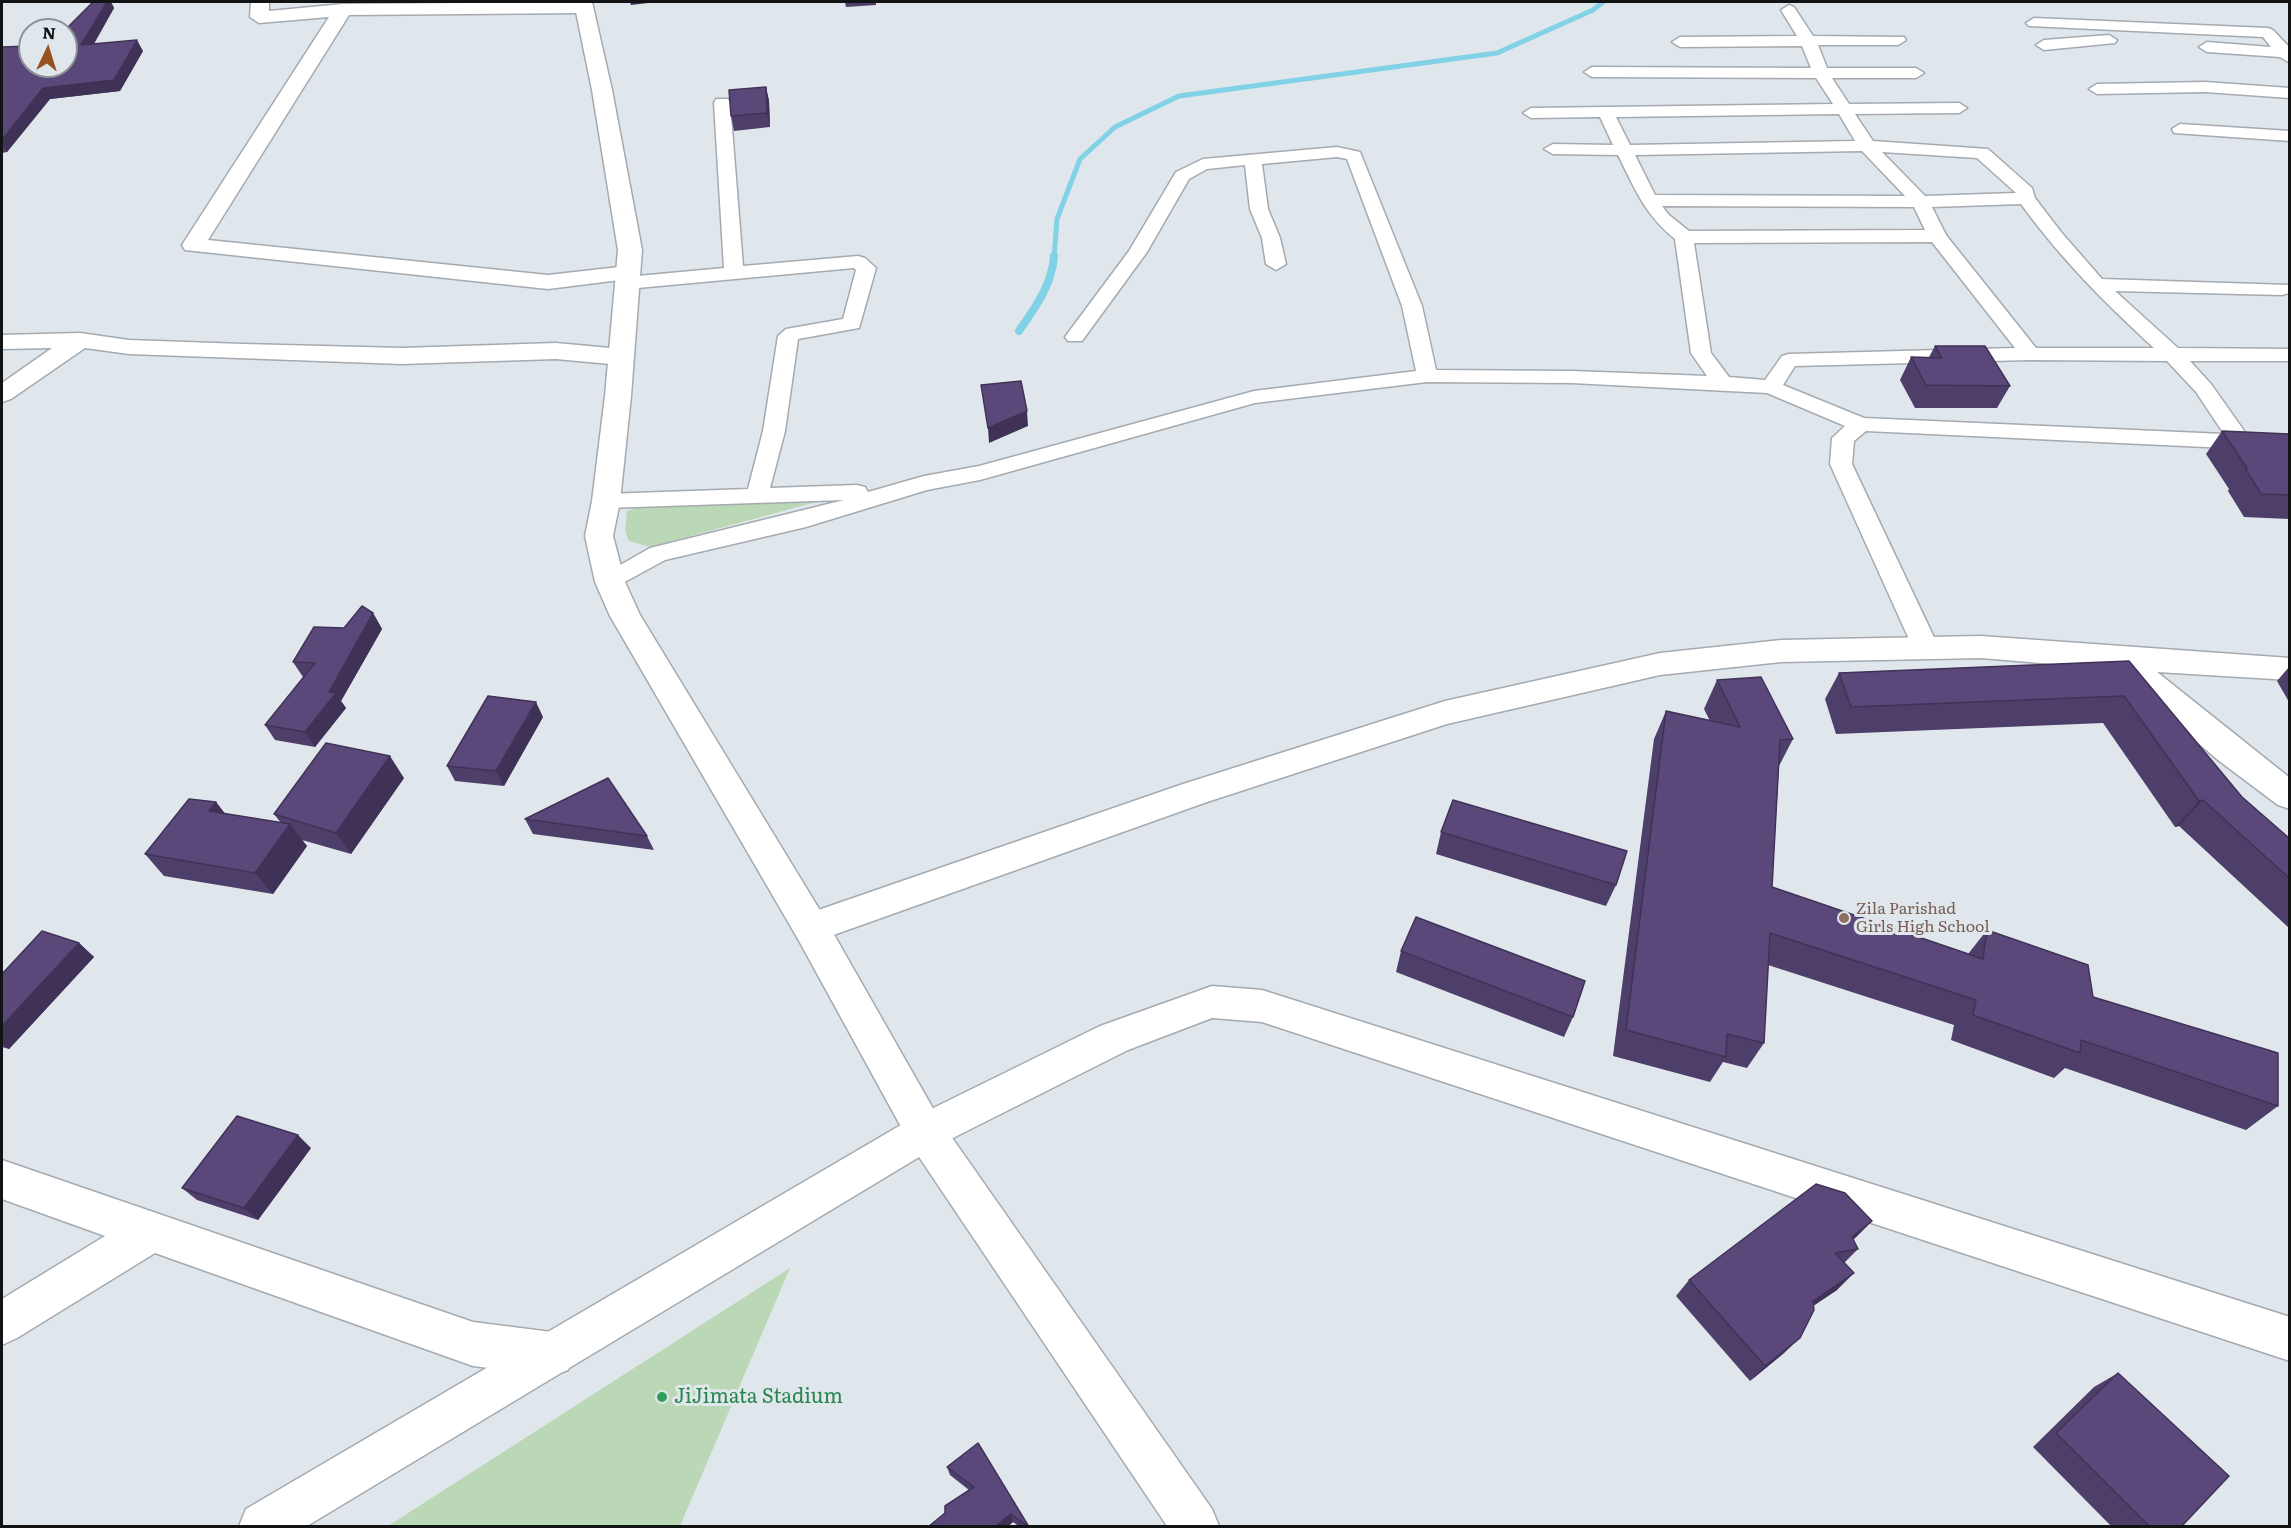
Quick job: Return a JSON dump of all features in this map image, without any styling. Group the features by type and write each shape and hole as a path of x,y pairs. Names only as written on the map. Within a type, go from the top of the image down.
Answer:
{"main road":[{"path":"260,2 259,16 343,10 583,4 602,90 630,250 606,501 599,536 610,582 625,616 810,927 924,1132 1195,1527"},
{"path":"343,10 193,245 548,282 627,278"},
{"path":"2,342 80,340 129,347 402,356 556,351 621,357"},
{"path":"2,394 80,340"},
{"path":"810,927 1195,793 1444,713 1660,664 1781,651 1981,647 2120,659 2289,669"},
{"path":"2120,659 2284,788"},
{"path":"262,1527 924,1132 1114,1038 1212,1002 1262,1006 2289,1340"},
{"path":"2,1180 473,1344 552,1354"},
{"path":"2,1323 151,1232"}],"street":[{"path":"1789,10 1808,41 1821,73 1867,146 1920,202 1937,236 2030,354"},
{"path":"2034,22 2253,31 2268,33 2286,55"},
{"path":"1680,42 1898,40"},
{"path":"2044,45 2110,40 2156,44"},
{"path":"2191,46 2286,55"},
{"path":"1592,72 1916,73"},
{"path":"2097,89 2205,87 2289,93"},
{"path":"722,103 734,274"},
{"path":"1531,113 1959,108"},
{"path":"1605,111 1649,200 1662,219 1684,237 1937,236"},
{"path":"2180,129 2289,136"},
{"path":"1553,149 1867,146 1982,153 2026,192 2026,198 2054,236 2097,285 2173,355 2204,388 2240,441"},
{"path":"1075,337 1138,252 1182,176 1203,164 1337,152 1354,156 1412,306 1427,376"},
{"path":"1252,159 1259,209 1271,238 1276,264"},
{"path":"1649,200 1920,202 2026,198"},
{"path":"1684,237 1701,353 1723,383"},
{"path":"627,278 734,274 771,267 858,262 866,268 852,324 793,333 788,336 774,431 757,496"},
{"path":"2097,285 2287,292"},
{"path":"1771,387 1790,360 2030,354 2289,355"},
{"path":"606,501 841,494 924,483 980,473 1254,397 1427,376 1572,377 1723,383 1771,387 1861,425 1890,424 2289,444"},
{"path":"1861,425 1843,438 1841,464 1926,648"},
{"path":"610,582 658,554 806,519 924,483"}],"green space":[{"path":"821,496 820,501 650,547 629,541 625,531 627,511 649,503"},
{"name":"JiJimata Stadium","path":"790,1268 680,1526 388,1526"}],"building":[{"path":"93,2 107,2 81,45 137,40 114,80 43,88 2,140 2,47 18,46 18,78 78,78 77,18"},
{"path":"766,87 767,113 731,116 729,90"},
{"path":"1935,346 1985,346 2010,386 1926,385 1911,357 1942,358"},
{"path":"1021,381 1027,411 988,428 981,385"},
{"path":"2222,431 2289,434 2289,495 2261,494"},
{"path":"362,606 373,613 329,692 336,693 305,732 265,725 315,663 293,662 314,627 344,628"},
{"path":"2129,661 2242,797 2289,838 2289,878 2203,800 2199,801 2124,696 1851,707 1839,673"},
{"path":"1761,677 1793,739 1780,740 1772,887 1983,959 1987,930 2088,965 2093,997 2278,1053 2278,1106 2081,1040 2080,1053 1973,1015 1976,1000 1770,933 1764,1043 1727,1034 1726,1057 1626,1030 1666,711 1740,727 1717,680"},
{"path":"488,696 536,702 496,771 447,766"},
{"path":"326,743 390,756 336,833 274,814"},
{"path":"608,778 647,836 525,819"},
{"path":"189,799 216,802 209,811 290,824 255,873 145,854"},
{"path":"1453,800 1627,851 1616,885 1441,832"},
{"path":"1416,917 1585,981 1573,1017 1401,951"},
{"path":"42,931 79,943 2,1026 2,974"},
{"path":"237,1116 298,1135 244,1208 182,1188"},
{"path":"1816,1184 1845,1193 1872,1221 1852,1237 1858,1249 1835,1253 1854,1273 1813,1301 1814,1310 1800,1338 1765,1366 1689,1280"},
{"path":"2118,1373 2229,1476 2181,1527 2150,1527 2056,1433"},
{"path":"978,1443 1029,1527 1011,1514 994,1527 928,1527 945,1513 945,1506 974,1487 947,1467"}],"waterway":[{"path":"1054,258 1057,219 1080,159 1115,127 1179,96 1497,53 1593,10 1603,2"},
{"path":"1019,331 1037,305 1046,286 1053,267 1054,256"}],"place":[{"name":"Zila Parishad Girls High School","path":"1844,918"},
{"name":"JiJimata Stadium","path":"662,1397"}]}
